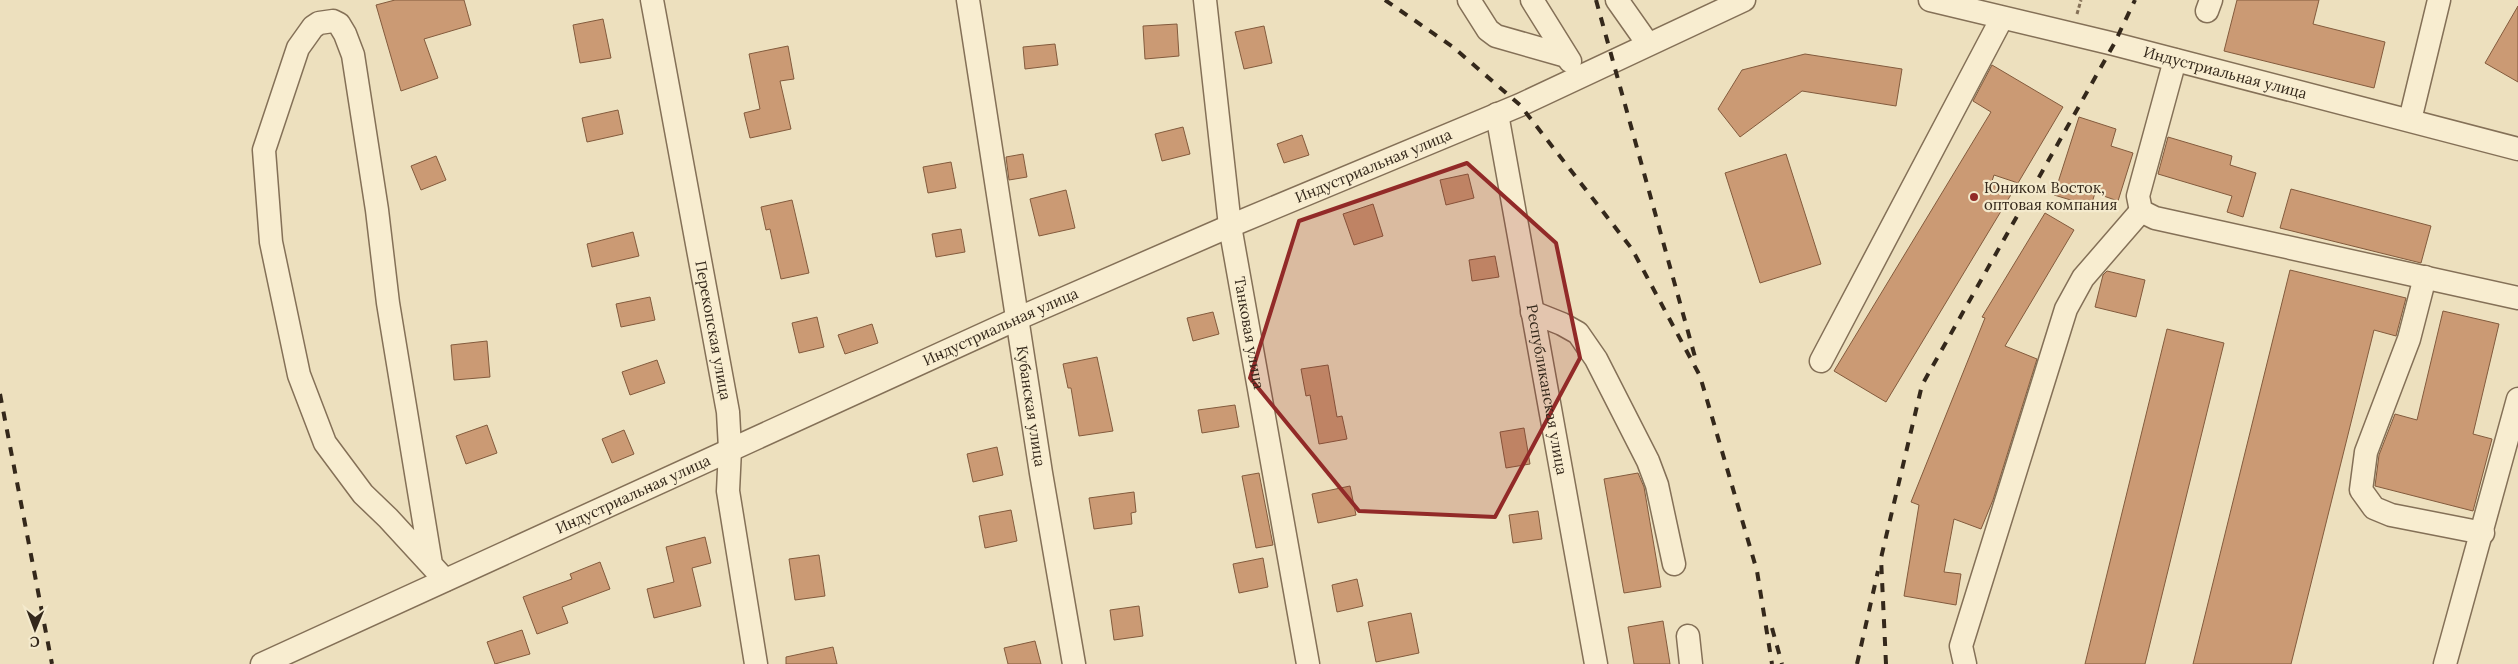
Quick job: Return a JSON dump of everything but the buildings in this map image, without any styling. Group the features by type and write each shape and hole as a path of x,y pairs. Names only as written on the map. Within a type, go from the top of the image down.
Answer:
{"street":[{"name":"Перекопская улица","path":"652,0 728,412 730,450 728,491 756,664"},
{"name":"Кубанская улица","path":"968,0 1019,318 1041,473 1074,664"},
{"name":"Танковая улица","path":"1205,0 1230,226 1308,664"},
{"path":"1469,0 1488,30 1496,36 1566,56"},
{"path":"1532,0 1579,77"},
{"path":"1617,0 1648,44"},
{"name":"Индустриальная улица","path":"262,664 438,572 730,450 1019,318 1230,226 1497,114 1744,0"},
{"name":"Индустриальная улица","path":"1930,0 2175,60 2518,149"},
{"path":"2410,120 2439,0"},
{"path":"1821,361 2002,18"},
{"path":"333,21 339,24 345,34 352,55 377,210 388,303 438,572 363,494 325,443 309,406 288,331 272,242 264,150 298,48 312,27 319,23 333,21"},
{"path":"2141,211 2138,196 2175,60"},
{"name":"Республиканская улица","path":"1497,114 1596,664"},
{"path":"2141,211 2155,218 2518,298"},
{"path":"1965,664 1961,646 2066,309 2083,278 2141,211"},
{"path":"2425,277 2408,339 2366,452 2361,490 2374,508 2391,515 2483,533"},
{"path":"1532,312 1562,324 1578,333 1596,358 1648,462 1657,485 1674,564"},
{"path":"2445,664 2483,533 2518,399"},
{"path":"1688,636 1691,664"}],"highlighted area":[{"path":"1467,163 1556,243 1580,358 1495,517 1359,511 1250,378 1299,221"}],"railway":[{"path":"1385,0 1453,47 1520,105 1632,249 1700,376 1757,571 1772,664"},
{"path":"1596,0 1695,357"},
{"path":"1886,664 1881,558 1922,385 2114,44 2135,0"},
{"path":"0,394 52,664"},
{"path":"1857,664 1878,571"},
{"path":"1772,628 1782,664"}],"place":[{"name":"Юником Восток, оптовая компания","path":"1974,197"}]}
